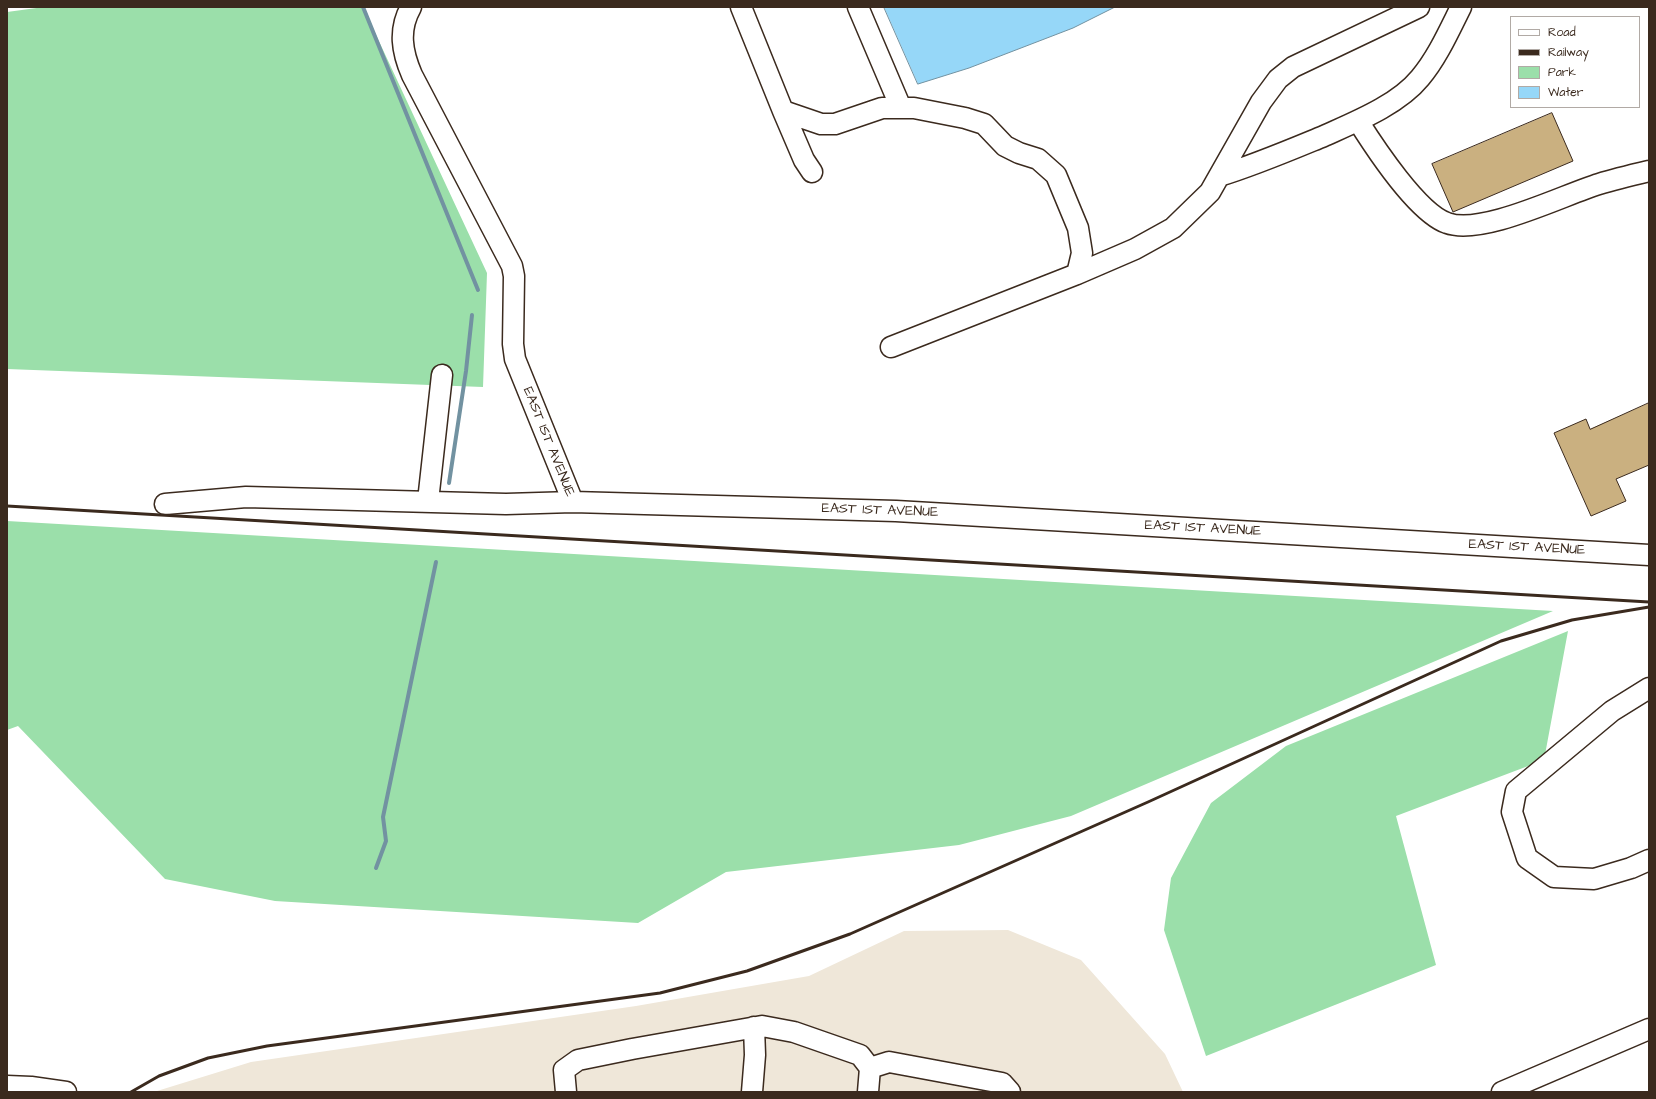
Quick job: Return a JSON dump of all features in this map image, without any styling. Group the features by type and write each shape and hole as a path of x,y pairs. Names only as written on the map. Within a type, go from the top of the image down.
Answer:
{"street":[{"name":"EAST 1ST AVENUE","path":"411,7 406,16 402,41 404,56 412,75 512,266 514,276 513,344 515,359 573,502 896,511 1649,555"},
{"path":"741,7 804,160 812,172"},
{"path":"858,7 901,108"},
{"path":"891,347 1077,274 1135,249 1173,228 1210,192 1261,102 1278,79 1293,67 1322,52 1419,7"},
{"path":"1219,176 1288,151 1358,121 1396,99 1420,79 1445,40 1461,7"},
{"path":"783,111 821,124 835,124 882,108 914,108 965,118 984,124 1005,146 1038,159 1056,175 1078,228 1082,253 1077,274"},
{"path":"1358,121 1379,154 1408,189 1429,212 1447,223 1462,225 1517,215 1599,184 1649,171"},
{"path":"428,501 442,375"},
{"path":"164,504 246,497 506,504 573,502"},
{"path":"1649,688 1612,711 1516,791 1512,812 1527,858 1554,877 1594,879 1631,868 1649,860"},
{"path":"566,1092 564,1070 578,1060 762,1026 794,1032 860,1055 870,1068 868,1092"},
{"path":"752,1092 755,1055 754,1027"},
{"path":"1502,1092 1649,1029"},
{"path":"870,1068 889,1062 904,1064 1002,1082 1010,1092"},
{"path":"7,1086 31,1087 66,1092"}],"shaded area":[{"path":"1008,930 1081,960 1165,1054 1183,1092 133,1092 157,1091 251,1062 636,1006 809,976 904,931"}],"green space":[{"path":"44,7 363,7 487,273 483,387 7,369 7,12"},
{"path":"7,521 1553,611 1071,816 959,845 726,872 638,923 275,901 165,879 18,726 7,730"},
{"path":"1568,631 1544,760 1396,816 1436,965 1206,1056 1164,930 1171,878 1211,803 1286,746"}],"water":[{"path":"884,7 1115,7 1073,28 969,68 918,84"}],"building":[{"path":"1552,113 1573,161 1453,212 1432,164"},
{"path":"1649,403 1649,465 1616,479 1626,501 1591,516 1554,433 1586,419 1590,429"}],"waterway":[{"path":"363,7 478,290"},
{"path":"449,483 466,371 472,315"},
{"path":"376,868 386,841 383,817 436,562"}],"railway":[{"path":"7,506 1649,602"},
{"path":"131,1092 159,1076 208,1058 267,1046 660,993 747,971 850,934 1148,802 1501,641 1572,620 1649,607"}]}
